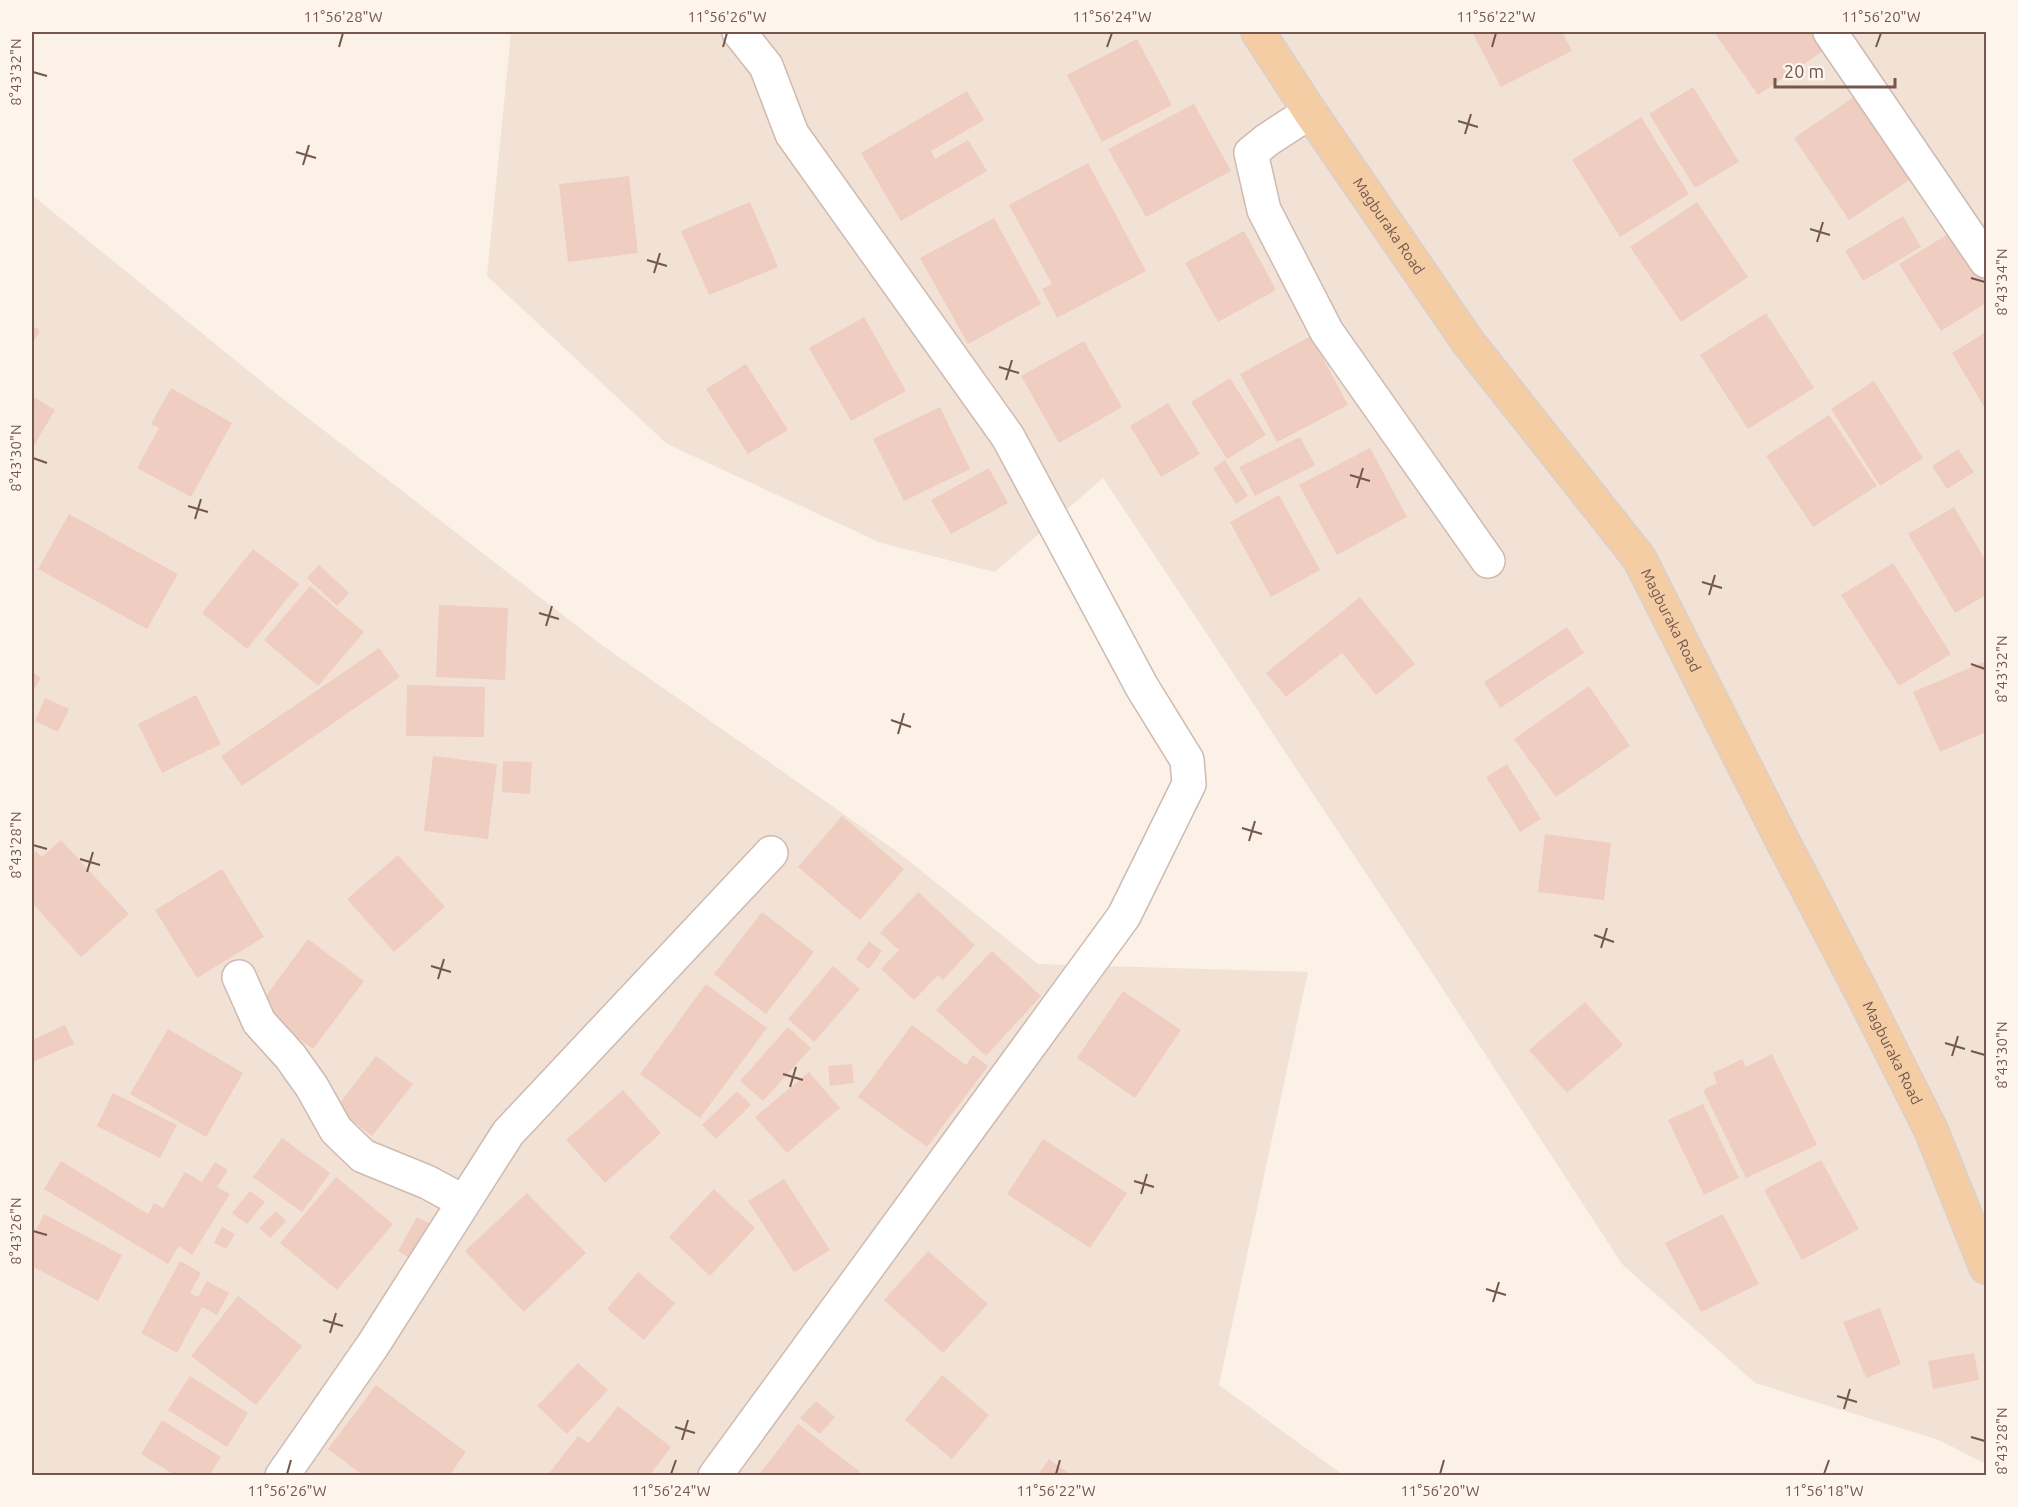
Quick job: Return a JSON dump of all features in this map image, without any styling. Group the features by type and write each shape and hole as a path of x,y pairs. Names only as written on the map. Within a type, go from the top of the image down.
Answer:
{"main road":[{"name":"Magburaka Road","path":"1258,32 1310,112 1468,342 1639,558 1931,1130 1986,1267"}],"street":[{"path":"715,1476 1124,916 1189,784 1187,760 1142,687 1008,437 792,134 766,66 739,32"},
{"path":"1830,32 1986,261"},
{"path":"1310,112 1251,153 1264,210 1327,332 1488,561"},
{"path":"282,1476 373,1345 508,1133 771,853"},
{"path":"239,977 259,1022 290,1056 312,1087 336,1130 363,1156 427,1182 465,1202"}],"shaded area":[{"path":"511,32 1986,32 1986,1464 1939,1440 1755,1383 1622,1264 1429,968 1103,478 995,572 881,543 667,444 487,276"},
{"path":"32,195 278,395 603,646 895,850 1038,964 1308,972 1219,1385 1343,1475 32,1475"}],"building":[{"path":"1472,32 1562,32 1572,51 1501,87"},
{"path":"1714,32 1823,32 1832,45 1758,95"},
{"path":"1137,39 1172,105 1102,142 1067,75"},
{"path":"1693,87 1739,162 1695,188 1649,114"},
{"path":"1867,88 1923,171 1849,220 1794,138"},
{"path":"967,91 984,120 931,151 935,159 968,140 987,171 901,221 861,153"},
{"path":"1194,104 1231,171 1146,217 1108,149"},
{"path":"1641,117 1689,194 1620,237 1572,160"},
{"path":"1088,163 1146,271 1057,318 1042,289 1052,284 1009,205"},
{"path":"629,176 638,253 568,262 559,184"},
{"path":"750,202 778,267 709,295 681,231"},
{"path":"1697,202 1748,277 1681,322 1630,247"},
{"path":"1903,216 1921,247 1863,281 1845,251"},
{"path":"994,218 1041,304 968,344 920,258"},
{"path":"1958,228 1986,273 1986,303 1941,331 1899,264"},
{"path":"1244,231 1276,290 1218,322 1185,263"},
{"path":"1766,313 1814,388 1748,429 1700,355"},
{"path":"864,317 906,391 851,421 809,348"},
{"path":"32,325 40,331 32,344"},
{"path":"1986,332 1986,410 1952,353"},
{"path":"1311,336 1348,405 1277,442 1240,374"},
{"path":"1084,341 1122,407 1059,443 1021,376"},
{"path":"746,364 788,430 748,454 706,389"},
{"path":"1230,378 1266,435 1227,459 1191,402"},
{"path":"1874,381 1923,458 1880,486 1831,409"},
{"path":"171,388 232,423 191,497 137,468 159,428 151,424"},
{"path":"32,396 55,410 32,449"},
{"path":"1168,403 1200,454 1161,477 1130,426"},
{"path":"940,407 970,469 904,501 873,439"},
{"path":"1829,415 1877,486 1813,527 1766,456"},
{"path":"1300,437 1315,465 1255,496 1239,467"},
{"path":"1370,448 1407,517 1337,555 1299,485"},
{"path":"1958,449 1974,472 1947,489 1932,466"},
{"path":"1225,460 1248,496 1236,504 1213,468"},
{"path":"989,468 1008,503 951,534 931,500"},
{"path":"1279,495 1320,570 1271,597 1230,522"},
{"path":"1954,507 1986,561 1986,595 1955,613 1908,534"},
{"path":"69,514 178,574 147,629 38,569"},
{"path":"253,549 299,584 247,649 202,613"},
{"path":"1893,563 1951,654 1899,686 1841,595"},
{"path":"319,565 349,593 337,606 307,578"},
{"path":"310,586 364,632 318,686 264,640"},
{"path":"1360,597 1415,664 1376,695 1342,653 1286,697 1266,673"},
{"path":"439,605 508,608 505,680 436,677"},
{"path":"1567,627 1584,653 1500,708 1484,682"},
{"path":"379,648 400,677 242,786 221,756"},
{"path":"1986,661 1986,732 1940,752 1913,692"},
{"path":"32,672 41,678 32,692"},
{"path":"407,685 485,687 484,737 406,736"},
{"path":"1589,686 1630,746 1556,797 1514,739"},
{"path":"196,695 221,744 162,773 138,724"},
{"path":"45,698 69,709 58,732 35,721"},
{"path":"433,756 497,764 488,839 424,831"},
{"path":"503,761 532,762 530,794 502,792"},
{"path":"1507,764 1541,819 1520,832 1486,777"},
{"path":"842,816 904,869 860,920 798,867"},
{"path":"1545,834 1611,843 1604,900 1538,892"},
{"path":"61,840 129,914 81,957 32,903 32,856 36,851 42,857"},
{"path":"398,855 445,907 394,952 347,899"},
{"path":"222,869 264,937 197,978 155,910"},
{"path":"918,892 975,945 943,980 938,975 914,1000 881,969 899,950 880,933"},
{"path":"762,912 814,952 766,1014 714,974"},
{"path":"308,939 364,981 313,1049 257,1008"},
{"path":"869,941 882,951 869,969 856,959"},
{"path":"992,951 1041,996 986,1056 936,1010"},
{"path":"833,966 860,989 814,1042 788,1019"},
{"path":"706,984 767,1028 700,1118 640,1074"},
{"path":"1123,991 1181,1030 1135,1098 1077,1058"},
{"path":"1585,1002 1623,1045 1567,1093 1529,1050"},
{"path":"65,1025 74,1044 32,1062 32,1040"},
{"path":"912,1025 966,1065 973,1055 988,1066 927,1147 858,1097"},
{"path":"788,1027 811,1048 763,1101 740,1081"},
{"path":"168,1029 243,1073 206,1137 130,1094"},
{"path":"1772,1054 1817,1145 1746,1178 1703,1090 1717,1083 1713,1073 1742,1059 1746,1067"},
{"path":"376,1056 413,1084 372,1136 336,1108"},
{"path":"852,1064 854,1083 830,1086 828,1066"},
{"path":"809,1072 840,1108 787,1153 755,1117"},
{"path":"623,1090 661,1133 605,1183 566,1140"},
{"path":"737,1091 751,1105 716,1139 702,1125"},
{"path":"113,1093 177,1125 160,1158 97,1126"},
{"path":"1703,1104 1739,1178 1704,1195 1668,1120"},
{"path":"282,1138 330,1173 302,1212 253,1177"},
{"path":"1043,1139 1127,1193 1090,1248 1007,1194"},
{"path":"1821,1160 1859,1229 1802,1260 1764,1190"},
{"path":"61,1161 148,1214 154,1203 163,1208 185,1172 202,1182 215,1162 228,1170 217,1187 230,1194 192,1255 179,1246 168,1264 44,1189"},
{"path":"336,1177 393,1224 337,1290 280,1243"},
{"path":"784,1179 830,1250 794,1272 748,1201"},
{"path":"714,1189 755,1228 710,1276 669,1237"},
{"path":"250,1191 265,1202 247,1224 232,1213"},
{"path":"527,1193 586,1253 524,1312 465,1251"},
{"path":"276,1211 286,1221 270,1238 259,1228"},
{"path":"44,1214 122,1255 98,1301 32,1266 32,1238"},
{"path":"1723,1214 1759,1284 1701,1312 1665,1243"},
{"path":"417,1217 434,1226 415,1261 398,1251"},
{"path":"222,1227 235,1234 226,1249 214,1243"},
{"path":"928,1251 988,1304 943,1353 884,1300"},
{"path":"180,1261 201,1273 190,1293 198,1297 207,1281 229,1293 217,1315 202,1307 177,1353 141,1333"},
{"path":"638,1272 675,1303 644,1340 607,1309"},
{"path":"238,1296 302,1346 256,1405 191,1356"},
{"path":"1880,1308 1901,1364 1866,1378 1843,1322"},
{"path":"1974,1353 1979,1380 1933,1389 1928,1361"},
{"path":"578,1363 608,1390 567,1434 537,1406"},
{"path":"942,1375 989,1415 952,1459 905,1420"},
{"path":"190,1376 248,1413 227,1447 168,1410"},
{"path":"376,1385 466,1452 449,1476 364,1476 328,1449"},
{"path":"816,1401 835,1417 820,1434 800,1418"},
{"path":"618,1406 671,1447 649,1476 547,1476 578,1436 589,1443"},
{"path":"162,1420 221,1457 209,1476 176,1476 141,1454"},
{"path":"798,1424 859,1471 855,1476 758,1476"},
{"path":"1049,1459 1072,1476 1037,1476"}]}
